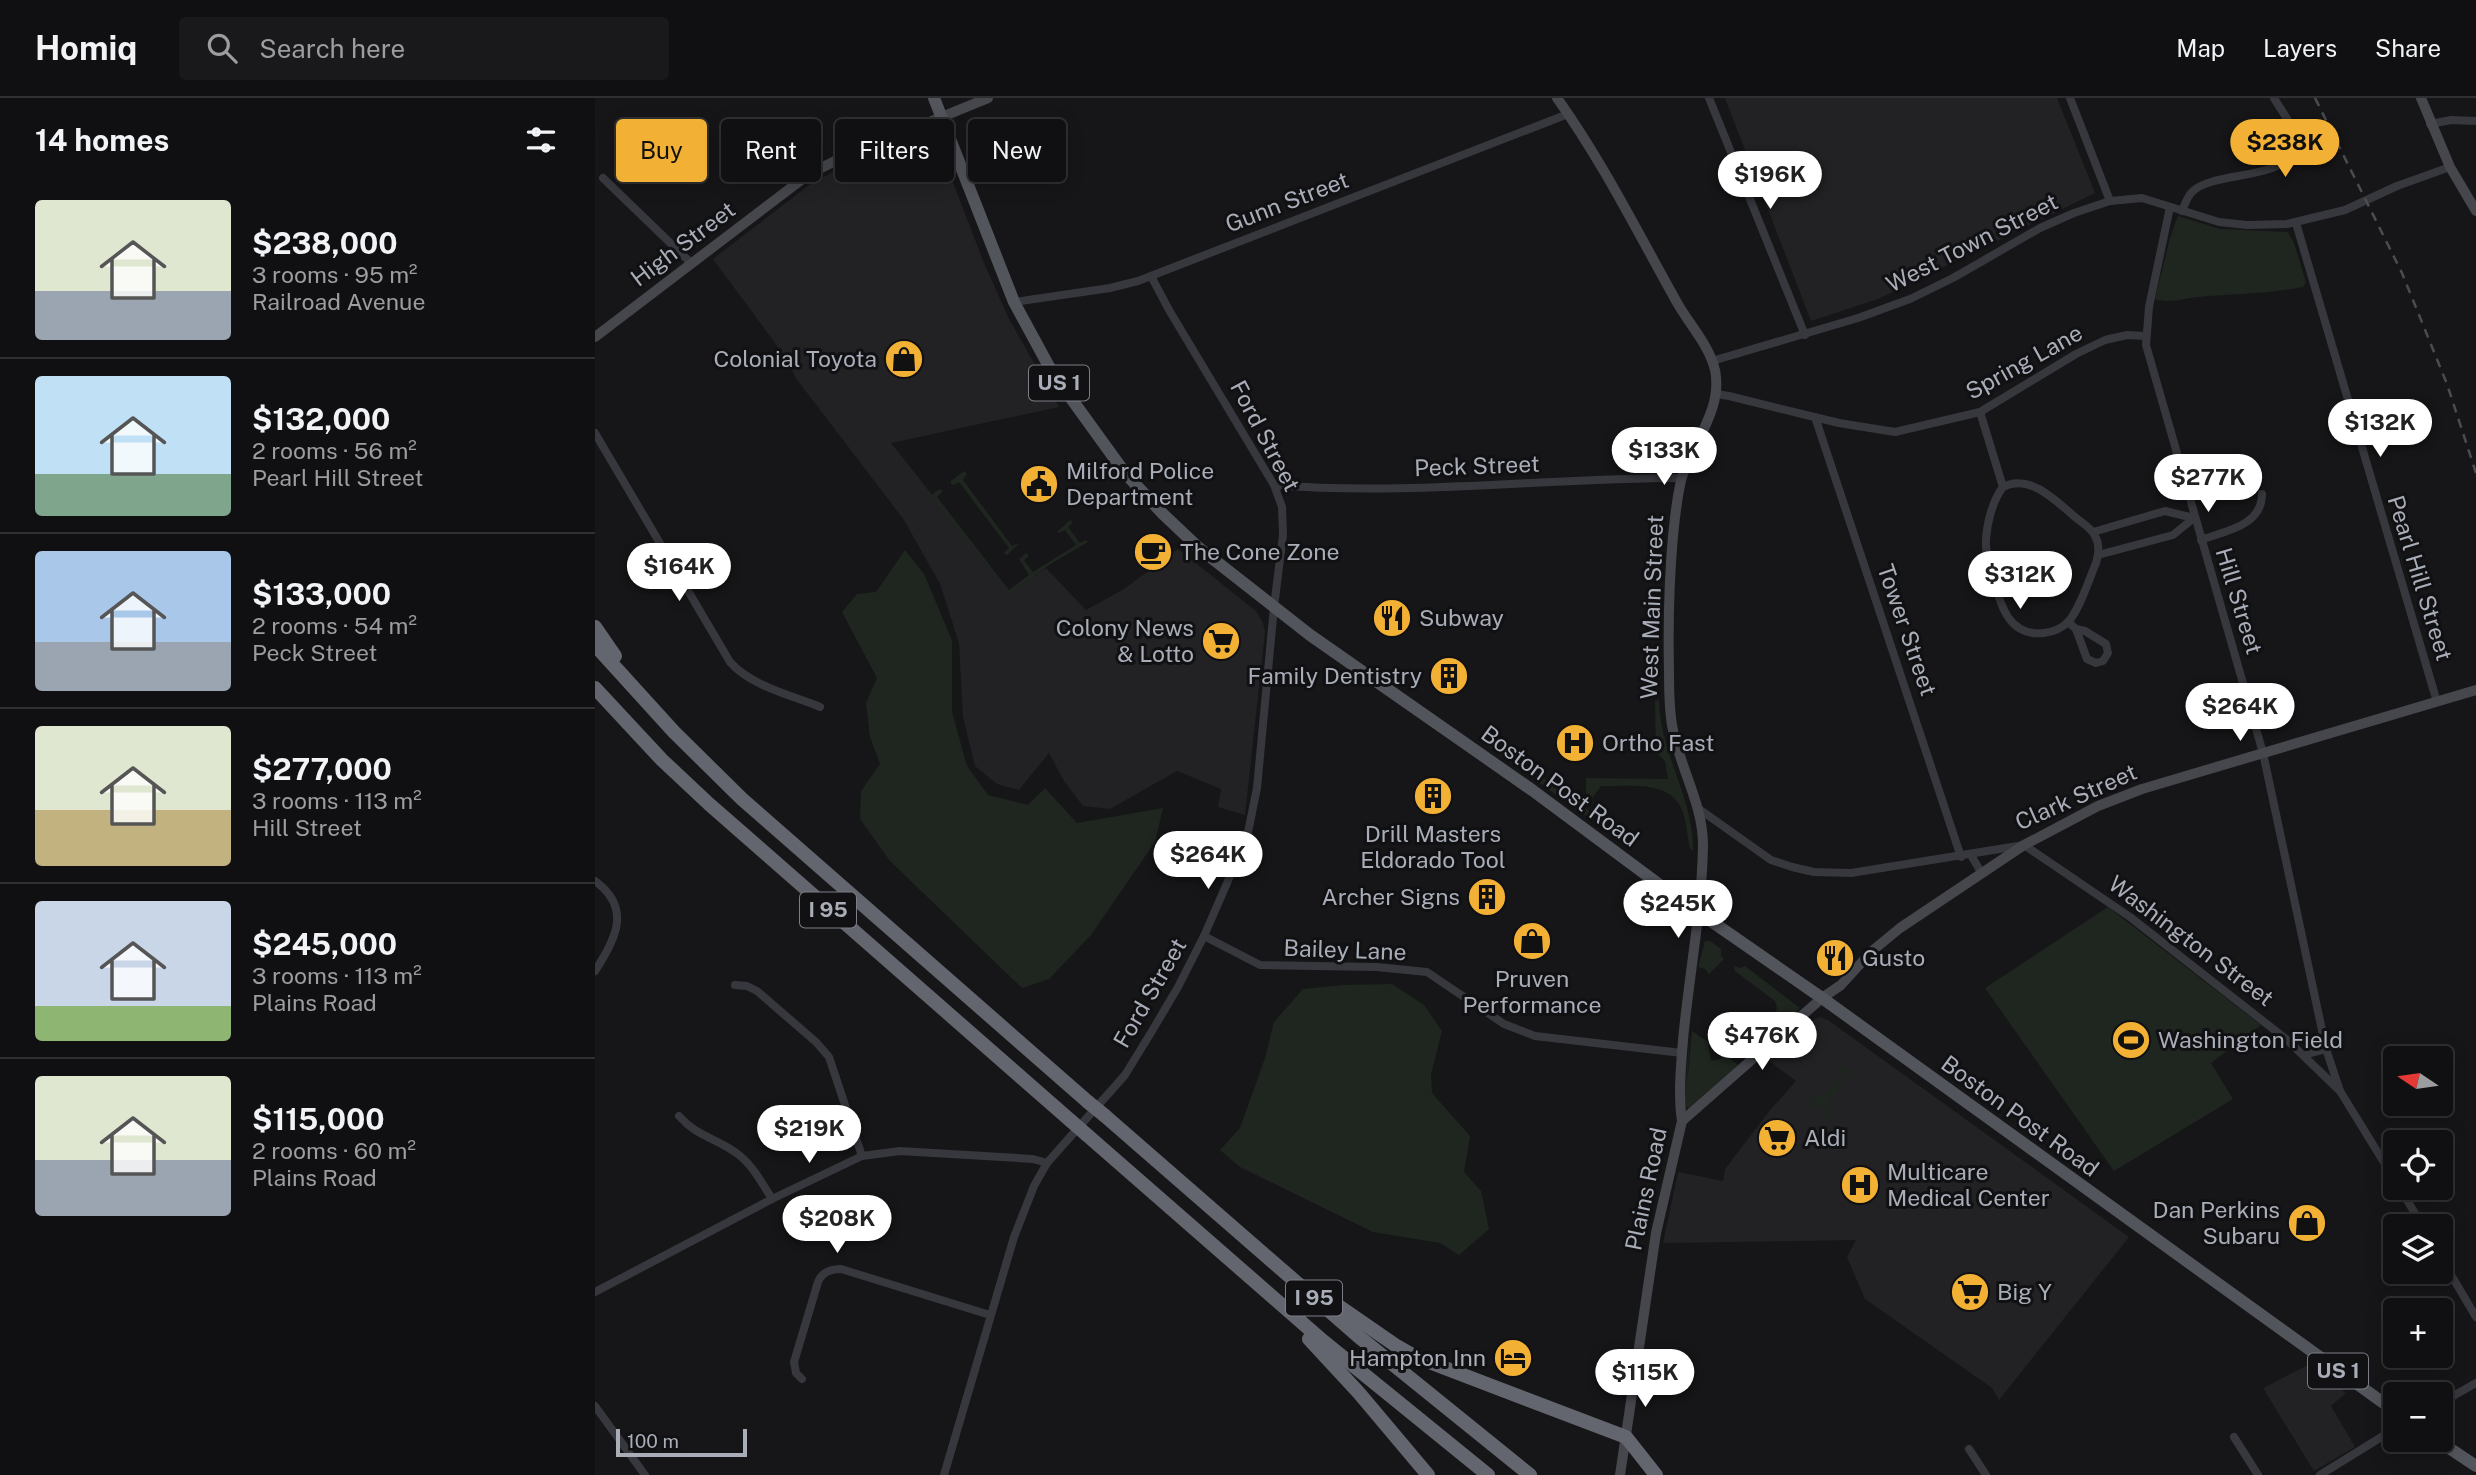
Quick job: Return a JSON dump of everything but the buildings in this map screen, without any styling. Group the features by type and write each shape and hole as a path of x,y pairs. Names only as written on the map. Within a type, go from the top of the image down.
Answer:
{"highway":[{"path":"595,627 652,709"},
{"name":"I 95","path":"595,645 652,709 766,821 1261,1252 1529,1475"},
{"name":"I 95","path":"595,688 662,760 732,826 1364,1375 1488,1475"},
{"path":"1261,1252 1369,1328 1416,1357 1626,1437 1656,1475"},
{"path":"1250,1277 1351,1384 1428,1475"}],"main road":[{"name":"Boston Post Road","path":"934,98 1014,302 1060,385 1125,473 1199,548 1274,607 2383,1403"},
{"name":"High Street","path":"595,337 816,170 987,98"},
{"name":"West Main Street","path":"1557,98 1612,184 1712,361 1716,379 1712,410 1682,478 1670,578 1669,711 1672,729 1699,809 1703,848 1697,911"},
{"path":"2421,98 2450,167 2476,211"},
{"name":"Clark Street","path":"2024,845 2117,798 2476,690"},
{"path":"1682,1121 1822,998 1841,985 1872,951 1900,928 2024,845"},
{"name":"Plains Road","path":"1620,1475 1652,1261 1682,1121 1679,1107 1682,1053 1697,911"},
{"path":"2453,1451 2476,1466"}],"street":[{"path":"1709,98 1805,335"},
{"path":"2070,98 2110,201"},
{"path":"2182,211 2190,194 2203,184 2274,168 2287,160 2293,149 2294,135 2274,98"},
{"name":"Gunn Street","path":"1014,302 1111,288 1151,276 1568,114"},
{"path":"2430,124 2451,120 2476,121"},
{"name":"West Town Street","path":"1712,361 1805,335 1918,295 2040,228 2110,201 2142,198 2205,219 2234,224 2296,223 2345,210 2397,186 2450,167"},
{"path":"603,178 692,264"},
{"name":"Hill Street","path":"2170,207 2149,307 2146,336 2150,361 2263,753 2326,1049 2340,1091"},
{"name":"Pearl Hill Street","path":"2296,223 2437,702"},
{"name":"Ford Street","path":"944,1475 1023,1209 1047,1164 1125,1074 1178,987 1242,852 1253,813 1284,526 1282,507 1274,485 1151,276"},
{"name":"Spring Lane","path":"1716,394 1895,432 1980,412 2076,354 2105,340 2127,335 2146,336"},
{"path":"1980,412 2003,487"},
{"name":"Tower Street","path":"1815,417 1961,857"},
{"path":"595,433 730,662 761,684 820,707"},
{"name":"Peck Street","path":"1274,485 1429,488 1617,478 1682,478"},
{"path":"2019,483 2041,491 2093,532 2098,543 2098,555 2068,622 2051,632 2035,634 2018,628 2004,613 1987,557 1986,539 1997,497 2003,487 2019,483"},
{"path":"2201,540 2248,522 2259,510 2262,494"},
{"path":"2093,532 2165,511 2195,518"},
{"path":"2098,555 2173,535 2195,518"},
{"path":"2068,622 2106,644 2108,653 2103,661 2096,663 2087,659 2076,629"},
{"name":"Clark Street","path":"1699,809 1771,860 1803,870 1851,873 2024,845"},
{"name":"Washington Street","path":"2024,845 2130,917 2247,1007 2304,1055 2340,1091 2383,1161"},
{"path":"1971,855 1982,874"},
{"path":"595,881 611,896 617,916 613,939 595,971"},
{"name":"Bailey Lane","path":"1204,936 1260,965 1376,967 1427,972 1504,1024 1535,1036 1682,1053"},
{"path":"735,985 747,986 757,991 823,1049 833,1066 862,1156"},
{"path":"2304,1055 2326,1049"},
{"path":"679,1116 691,1129 744,1159 772,1199"},
{"path":"595,1292 772,1199 862,1156 900,1152 1033,1159 1047,1164"},
{"path":"802,1379 796,1373 794,1362 818,1282 828,1271 841,1269 990,1315"},
{"path":"2453,1278 2476,1317"},
{"path":"2453,1396 2476,1383"},
{"path":"595,1406 645,1475"},
{"path":"2320,1475 2383,1436"},
{"path":"2234,1437 2258,1475"},
{"path":"1969,1449 1986,1475"}],"shaded area":[{"path":"1725,98 2057,98 2095,193 1878,299 1811,321"},
{"path":"835,171 835,182 953,182 1009,319 1059,407 891,443 1010,593 1046,568 1086,610 1124,589 1178,549 1256,611 1265,632 1245,815 1218,807 1221,789 1177,771 1110,809 1083,806 1064,781 1049,753 1019,790 997,784 975,766 963,717 959,643 940,584 904,520 795,377 789,362 713,259 809,185 821,182 821,178"},
{"path":"2178,216 2220,229 2288,232 2306,282 2303,287 2277,291 2172,301 2155,299"},
{"path":"964,471 967,474 963,480 1012,546 1020,543 1007,555 1004,553 1009,548 959,482 951,484 951,481"},
{"path":"940,489 943,491 937,497 1009,590 1029,575 1019,559 1026,553 1029,556 1024,560 1033,572 1076,545 1065,530 1057,532 1070,520 1073,522 1068,527 1080,543 1086,540 1088,542 1052,563 1010,594 931,495"},
{"path":"905,550 924,574 952,640 952,712 967,766 988,795 1028,805 1045,788 1077,823 1163,808 1155,842 1091,935 1049,979 1022,988 890,861 860,819 861,791 880,764 870,737 866,703 877,678 842,612 857,594 876,592"},
{"path":"1659,700 1665,739 1688,813 1693,851 1690,849 1682,810 1668,793 1647,787 1601,786 1586,807 1584,805 1586,778 1668,779 1665,761 1656,752 1655,701"},
{"path":"1482,735 1592,813 1586,816 1482,742"},
{"name":"Washington Field","path":"2108,907 2261,1025 2211,1063 2233,1099 2114,1171 1985,988"},
{"path":"1705,941 1710,941 1721,949 1724,959 1709,974 1698,967"},
{"path":"1734,966 1745,966 1800,1008 1779,1026 1773,1020 1777,1008 1775,1001 1735,971"},
{"path":"1392,984 1424,1005 1442,1031 1431,1074 1432,1093 1470,1136 1464,1172 1481,1191 1489,1229 1459,1255 1440,1243 1373,1232 1240,1167 1220,1150 1240,1128 1265,1058 1274,1022 1303,989"},
{"path":"1819,1017 1828,1020 2129,1237 1999,1400 1992,1388 1865,1299 1847,1257 1856,1240 1663,1243 1678,1172 1723,1181 1725,1169 1796,1081 1765,1058 1803,1026"},
{"path":"1690,1031 1687,1085 1692,1031 1708,1042 1711,1061 1721,1059 1721,1051 1738,1065 1689,1108 1684,1103"},
{"path":"1842,1066 1856,1077 1848,1075 1828,1103 1833,1109 1827,1118 1823,1117 1825,1110 1814,1103 1809,1107 1808,1103 1815,1093 1822,1097 1844,1075 1839,1070"},
{"path":"2308,1365 2346,1393 2331,1406 2355,1447 2314,1471 2263,1388"}],"railway":[{"path":"2315,98 2402,273 2447,384 2476,473"}],"place":[{"name":"Colonial Toyota","path":"904,359"},
{"name":"Milford Police Department","path":"1039,484"},
{"name":"The Cone Zone","path":"1153,552"},
{"name":"Subway","path":"1392,618"},
{"name":"Colony News & Lotto","path":"1221,641"},
{"name":"Family Dentistry","path":"1449,676"},
{"name":"Ortho Fast","path":"1575,743"},
{"name":"Drill Masters Eldorado Tool","path":"1433,796"},
{"name":"Archer Signs","path":"1487,897"},
{"name":"Pruven Performance","path":"1532,941"},
{"name":"Gusto","path":"1835,958"},
{"name":"Washington Field","path":"2131,1040"},
{"name":"Aldi","path":"1777,1138"},
{"name":"Multicare Medical Center","path":"1860,1185"},
{"name":"Dan Perkins Subaru","path":"2307,1223"},
{"name":"Big Y","path":"1970,1292"},
{"name":"Hampton Inn","path":"1513,1358"}]}
